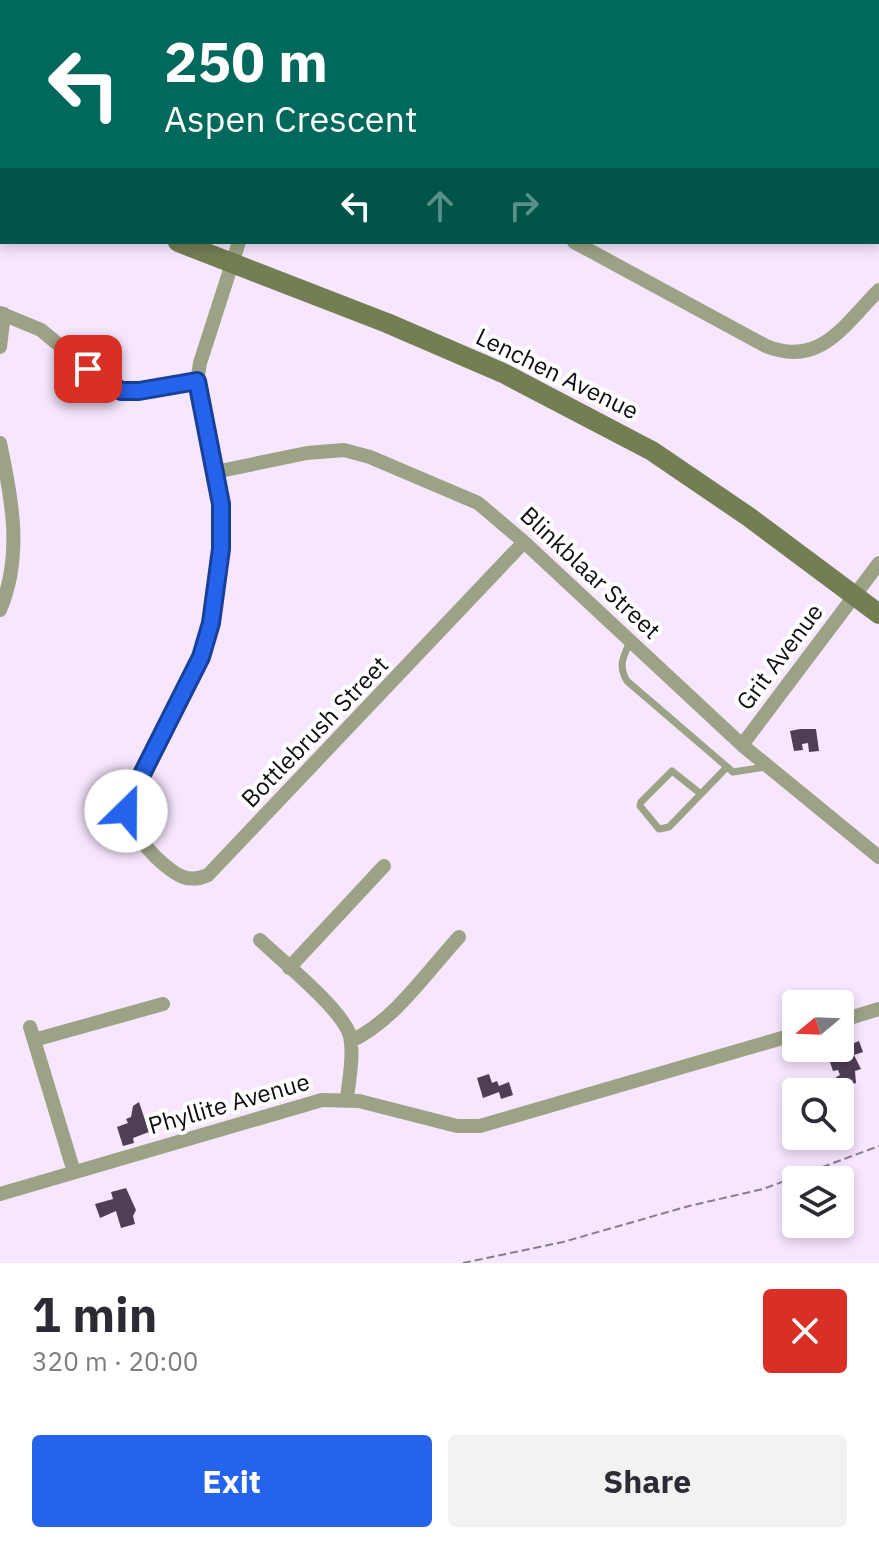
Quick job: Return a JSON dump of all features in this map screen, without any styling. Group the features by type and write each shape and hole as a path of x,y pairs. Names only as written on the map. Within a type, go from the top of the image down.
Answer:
{"main road":[{"name":"Lenchen Avenue","path":"183,244 387,323 503,373 652,451 749,517 879,614"}],"street":[{"path":"215,472 197,381 230,262 238,244"},
{"path":"578,244 766,346 785,353 802,353 818,347 879,290"},
{"path":"0,347 2,314 41,330 100,379 121,391 197,381"},
{"path":"0,443 14,536 9,581 0,610"},
{"name":"Blinkblaar Street","path":"215,472 307,453 344,450 370,457 468,498 496,516 742,745 879,857"},
{"name":"Bottlebrush Street","path":"215,472 221,504 221,549 208,635 126,811 138,838 175,872 191,879 208,875 524,542"},
{"name":"Grit Avenue","path":"742,745 879,563"},
{"path":"289,968 384,866"},
{"path":"351,1041 368,1033 459,937"},
{"path":"260,940 344,1023 351,1041 347,1099"},
{"path":"74,1172 32,1034 163,1004"},
{"path":"854,1017 879,1009"},
{"name":"Phyllite Avenue","path":"0,1194 307,1103 347,1099 469,1127 782,1038"}],"lane":[{"path":"631,641 621,660 627,681 733,772 768,767"},
{"path":"701,794 672,771 640,806 659,829 664,830 701,794 727,767"}],"path":[{"path":"463,1263 563,1242 689,1206 763,1189 879,1146"}],"building":[{"path":"816,729 819,751 809,752 808,743 802,744 803,750 794,751 790,731"},
{"path":"859,1041 863,1052 854,1055 854,1043"},
{"path":"854,1055 861,1069 855,1071 854,1084 854,1078 836,1078 840,1075 838,1070 833,1071 830,1062 854,1062"},
{"path":"489,1074 492,1083 497,1081 499,1086 509,1082 513,1095 501,1099 499,1092 483,1098 477,1078"},
{"path":"139,1102 149,1132 133,1138 134,1143 123,1146 117,1127 128,1123 126,1119 131,1117 133,1106"},
{"path":"126,1188 136,1210 133,1216 135,1224 121,1228 116,1211 100,1218 95,1204 113,1199 111,1192"}],"route":[{"path":"88,369 111,386 129,392 197,381 221,504 221,549 206,644 126,811"}]}
